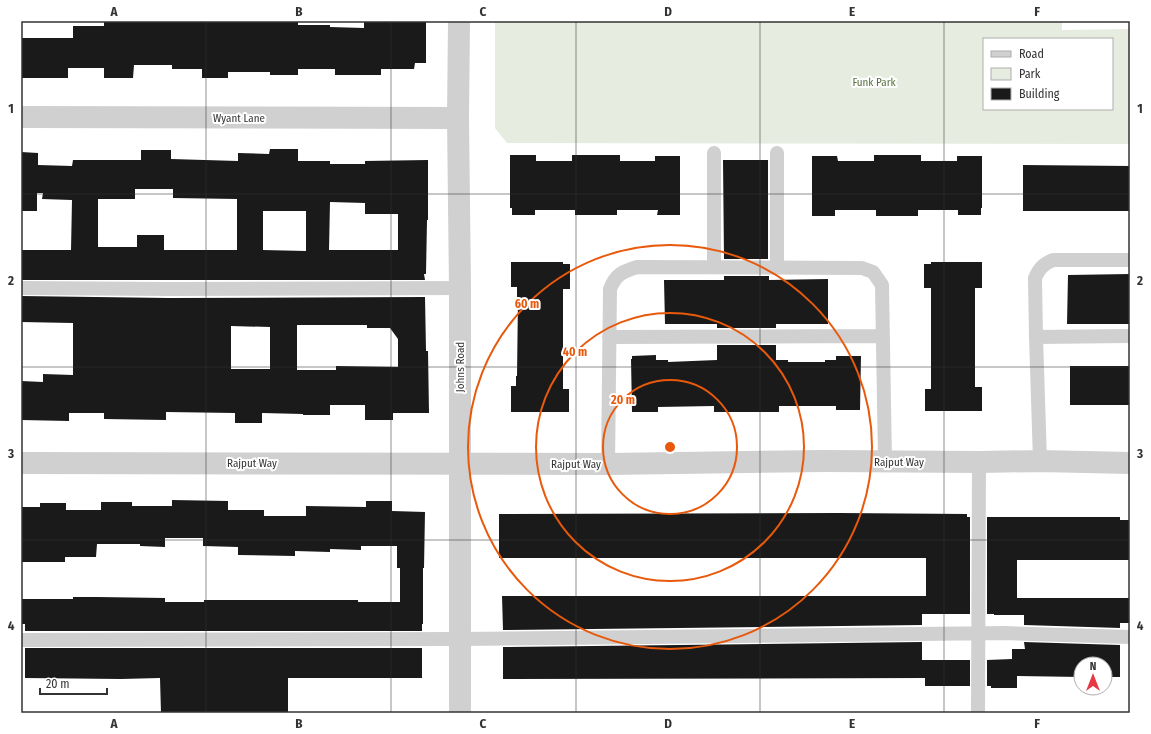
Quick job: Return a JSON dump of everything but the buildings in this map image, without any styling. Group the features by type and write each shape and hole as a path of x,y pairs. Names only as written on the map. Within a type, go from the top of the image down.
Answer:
{"street":[{"name":"Johns Road","path":"459,21 460,713"},
{"name":"Wyant Lane","path":"21,117 458,118"},
{"name":"Rajput Way","path":"21,463 608,464 826,461 1040,461 1130,463"}],"lane":[{"path":"714,154 714,267"},
{"path":"776,154 777,268"},
{"path":"1040,461 1035,278 1038,271 1044,264 1053,260 1130,260"},
{"path":"608,464 610,289 614,280 622,272 637,267 862,268 873,272 882,285 885,461"},
{"path":"21,288 460,288"},
{"path":"609,337 883,336"},
{"path":"1036,337 1130,336"},
{"path":"978,713 979,462"},
{"path":"21,640 459,639 978,633 1130,637"}],"green space":[{"name":"Funk Park","path":"495,21 1062,21 1062,30 1130,29 1130,144 507,143 495,128"}]}
